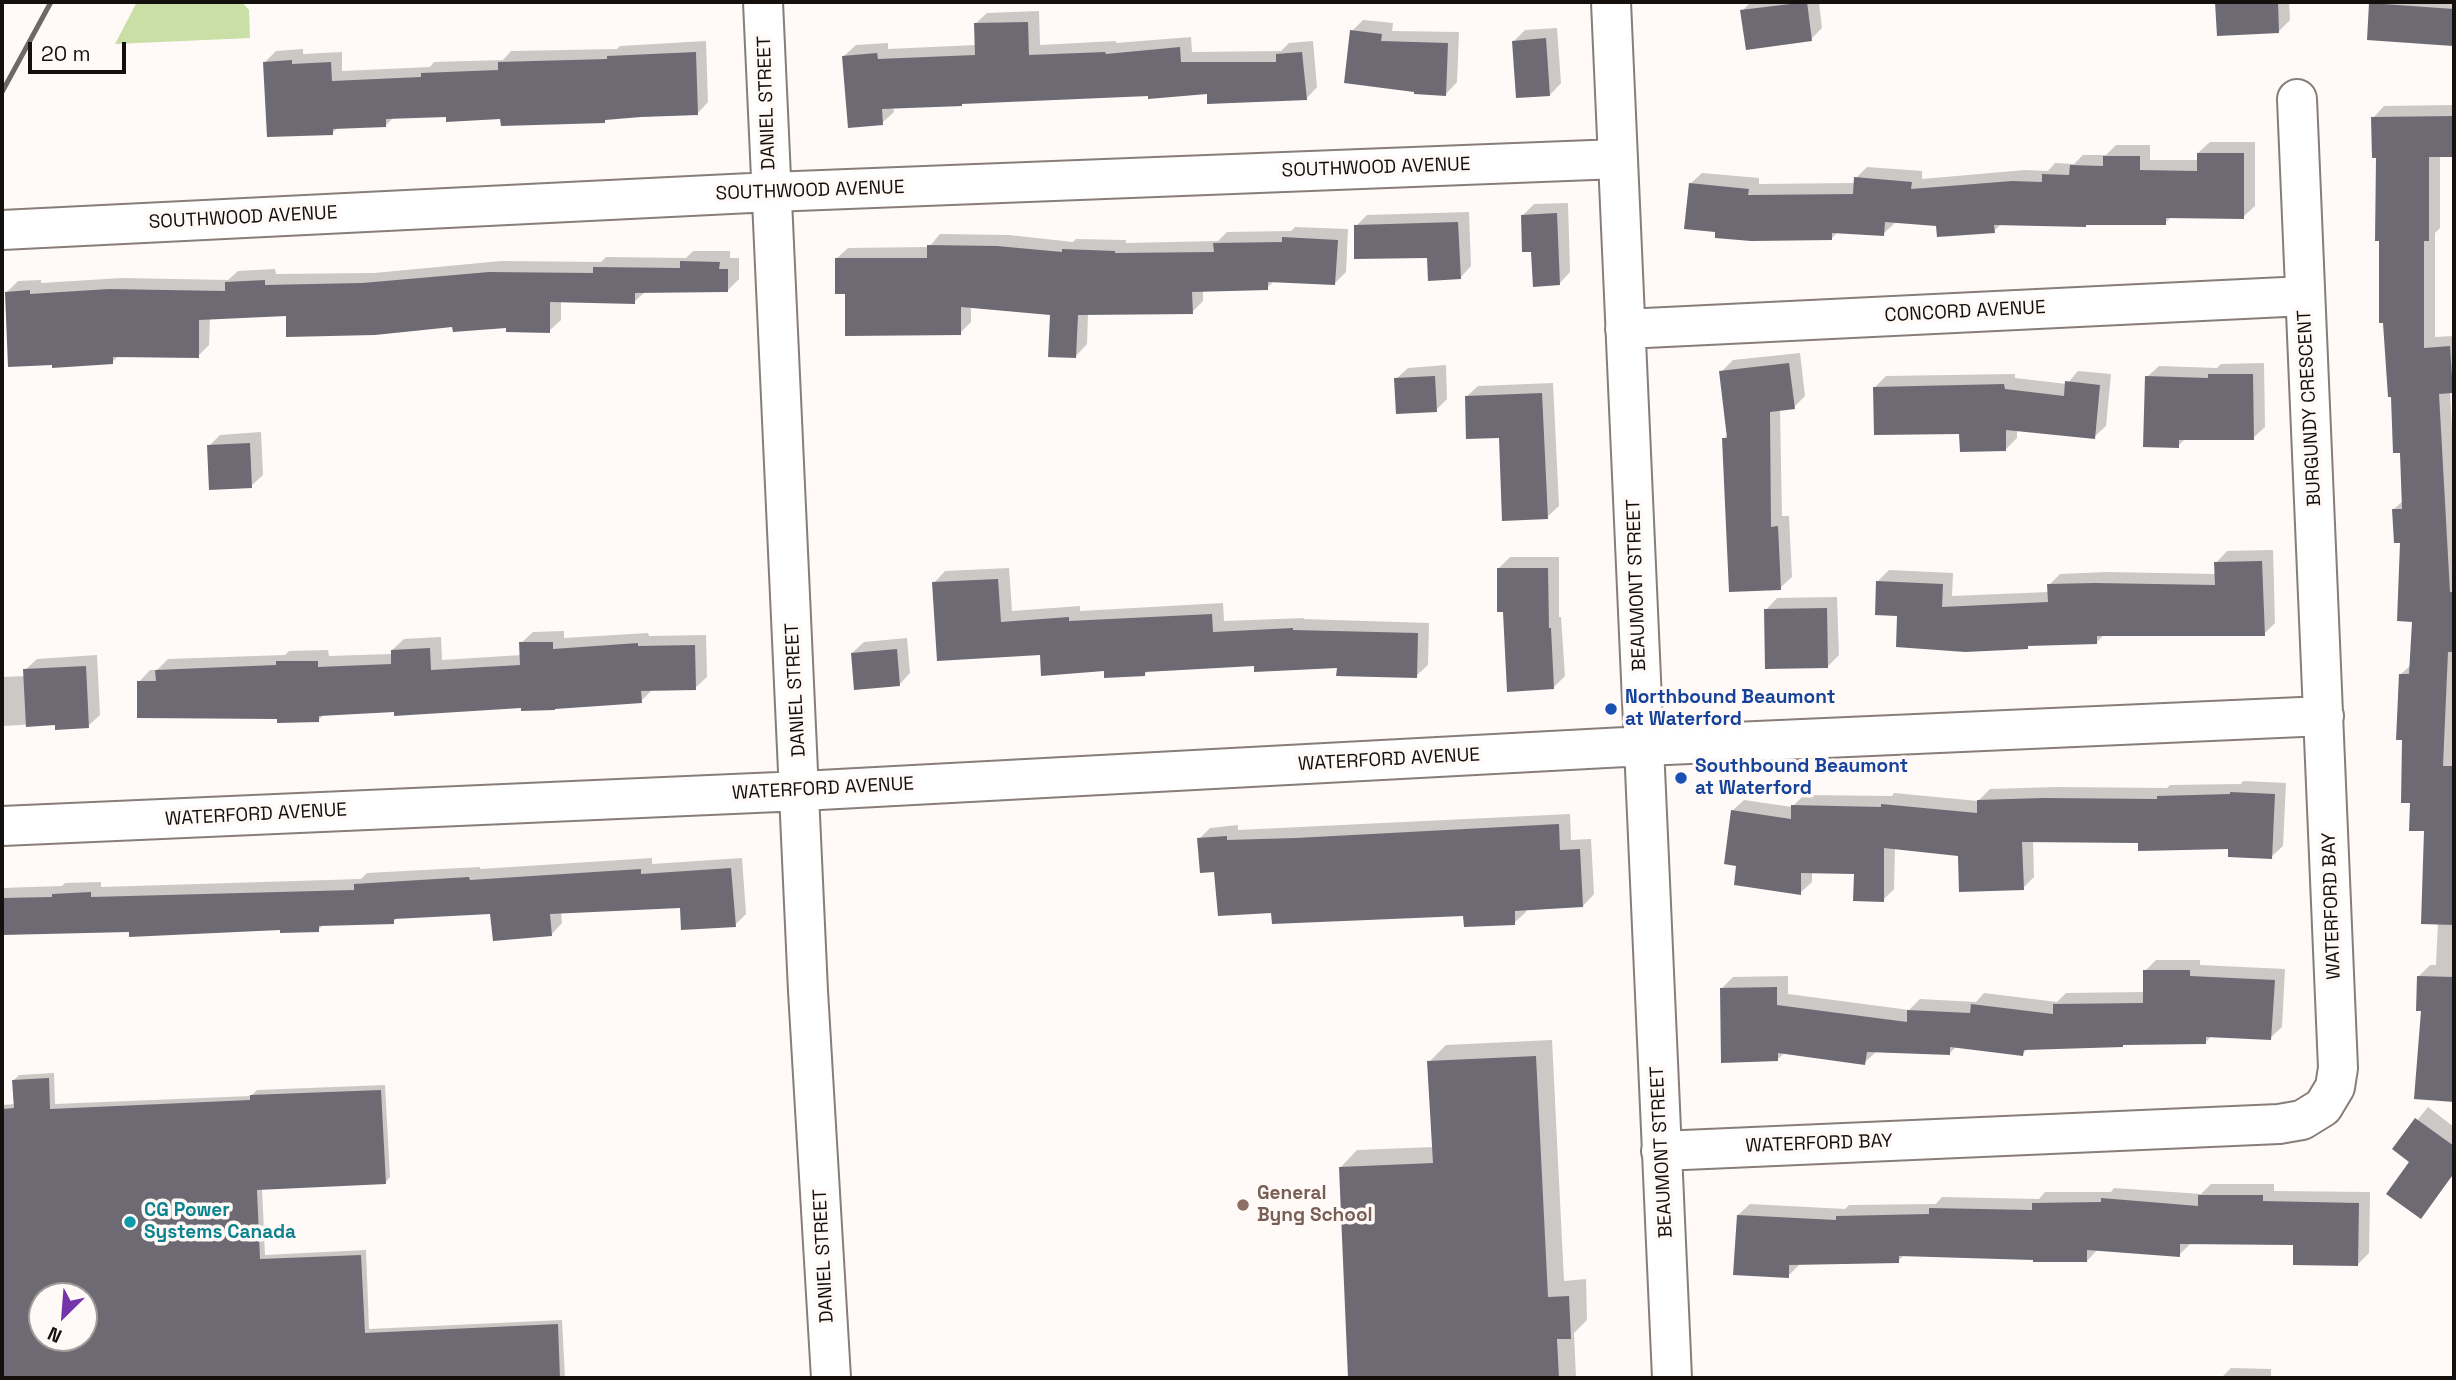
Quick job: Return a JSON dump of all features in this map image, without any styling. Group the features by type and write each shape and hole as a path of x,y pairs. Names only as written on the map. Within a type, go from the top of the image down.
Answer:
{"street":[{"name":"DANIEL STREET","path":"763,2 808,991 831,1378"},
{"name":"BEAUMONT STREET","path":"1611,2 1672,1378"},
{"name":"BURGUNDY CRESCENT","path":"2297,99 2324,716"},
{"name":"SOUTHWOOD AVENUE","path":"2,230 771,192 1618,159"},
{"name":"CONCORD AVENUE","path":"1625,329 2305,296"},
{"path":"1644,746 2324,716"},
{"name":"WATERFORD BAY","path":"1661,1151 2278,1124 2302,1120 2323,1107 2335,1087 2338,1068 2324,716"},
{"name":"WATERFORD AVENUE","path":"2,826 801,791 1644,746"}],"green space":[{"path":"137,2 242,2 249,10 250,38 115,44"}],"building":[{"path":"1807,2 1812,41 1746,50 1740,10"},
{"path":"2215,2 2278,2 2279,33 2217,36"},
{"path":"2369,3 2454,9 2453,46 2367,40"},
{"path":"1028,22 1029,55 1106,54 1180,47 1181,62 1276,62 1276,54 1302,52 1307,100 1207,104 1207,94 1148,99 1148,96 962,104 882,109 883,125 848,128 842,56 877,53 878,59 975,55 974,23"},
{"path":"1350,30 1382,34 1381,41 1448,43 1446,96 1344,83"},
{"path":"1546,38 1550,96 1516,98 1512,41"},
{"path":"696,52 698,115 605,120 605,123 501,126 500,119 446,122 446,117 386,119 386,127 333,129 333,135 267,137 263,62 331,62 332,81 498,70 498,62 607,59 607,56"},
{"path":"2454,116 2454,157 2429,157 2429,241 2424,241 2424,348 2450,346 2453,393 2439,394 2450,592 2454,592 2453,652 2448,652 2443,766 2454,766 2454,925 2421,924 2424,831 2409,831 2410,803 2401,803 2402,740 2396,740 2399,674 2409,674 2412,622 2397,621 2400,543 2394,543 2392,509 2402,509 2400,453 2393,453 2391,397 2388,397 2383,323 2379,323 2379,241 2375,241 2376,158 2372,158 2371,117"},
{"path":"2197,153 2244,153 2244,219 2166,218 2166,225 2086,227 1994,225 1995,233 1937,237 1936,226 1885,222 1884,236 1832,233 1832,240 1751,241 1715,238 1715,232 1684,229 1689,183 1749,189 1748,195 1853,194 1854,177 1912,182 1911,189 2012,181 2042,182 2042,174 2069,175 2070,165 2103,166 2103,156 2140,156 2140,170 2197,171"},
{"path":"1557,213 1560,285 1533,287 1531,252 1522,252 1521,215"},
{"path":"1458,222 1461,279 1428,281 1427,258 1354,259 1354,225"},
{"path":"1282,237 1338,240 1335,285 1268,282 1268,290 1192,292 1193,314 1078,315 1076,358 1048,357 1050,315 961,307 961,335 845,336 845,294 835,294 835,258 927,258 927,245 997,246 1062,252 1062,249 1115,253 1214,252 1213,243 1282,242"},
{"path":"680,261 720,262 719,269 728,269 728,292 635,293 635,304 550,302 550,333 506,332 506,328 453,332 452,327 375,335 286,337 286,316 199,320 199,358 113,357 113,364 52,368 52,365 8,367 5,292 30,290 30,294 109,289 225,291 225,282 265,280 265,285 362,283 489,272 593,273 593,267 680,268"},
{"path":"1789,363 1795,409 1770,412 1771,527 1778,526 1781,590 1729,592 1722,438 1727,438 1719,371"},
{"path":"2208,374 2253,374 2254,440 2179,440 2179,448 2143,447 2145,376 2208,378"},
{"path":"1435,376 1437,412 1396,414 1394,378"},
{"path":"2065,381 2100,385 2095,439 2006,430 2006,451 1960,452 1959,434 1874,435 1873,387 2004,384 2005,389 2064,396"},
{"path":"1542,393 1548,519 1502,521 1499,438 1466,439 1465,396"},
{"path":"250,443 252,488 209,490 207,445"},
{"path":"2262,561 2265,636 2097,636 2097,644 2028,646 2028,649 1965,652 1896,647 1897,616 1875,615 1876,581 1943,584 1942,607 2048,602 2047,584 2215,585 2214,562"},
{"path":"1497,568 1548,568 1554,689 1507,692 1503,612 1497,612"},
{"path":"998,579 1001,622 1069,617 1069,621 1212,614 1213,632 1293,628 1418,633 1417,678 1336,676 1337,668 1254,672 1254,666 1145,672 1145,676 1104,678 1104,671 1041,676 1040,655 937,661 932,582"},
{"path":"1827,608 1828,668 1765,669 1764,609"},
{"path":"519,642 553,642 553,649 638,643 638,646 695,645 696,690 641,691 642,703 555,710 521,711 521,708 394,716 394,712 319,716 319,722 137,718 137,681 156,681 155,670 276,665 276,661 318,661 318,667 391,664 391,650 430,648 431,670 520,665"},
{"path":"897,649 900,686 854,690 851,653"},
{"path":"86,666 89,728 55,730 55,725 26,727 23,669"},
{"path":"2230,792 2275,794 2272,859 2228,857 2228,849 2138,851 2138,843 2022,842 2024,890 1959,892 1958,856 1884,848 1884,902 1853,901 1854,874 1801,873 1801,895 1734,885 1736,866 1724,864 1731,810 1791,819 1791,805 1881,807 1881,804 1977,813 1977,800 2157,799 2157,796"},
{"path":"1559,824 1560,850 1580,849 1583,907 1515,911 1515,925 1464,927 1463,916 1272,924 1271,913 1218,916 1214,872 1200,873 1197,838 1296,838"},
{"path":"731,868 736,927 681,930 680,908 550,914 552,936 493,941 490,914 394,919 394,924 319,926 319,932 280,933 280,930 129,937 129,932 2,935 2,898 52,897 52,894 91,892 91,897 354,890 354,884 469,877 470,880 641,869 641,874"},
{"path":"2143,970 2190,970 2190,976 2275,980 2271,1040 2206,1037 2206,1044 2024,1050 2023,1056 1950,1047 1950,1055 1867,1052 1865,1065 1778,1053 1778,1061 1721,1063 1720,988 1777,987 1777,1005 1907,1022 1907,1010 1970,1013 1971,1004 2053,1014 2053,1004 2143,1003"},
{"path":"2417,976 2454,977 2454,1102 2414,1099 2421,1011 2416,1011"},
{"path":"1536,1056 1548,1297 1569,1296 1571,1339 1557,1339 1559,1378 1348,1378 1339,1167 1433,1163 1427,1061"},
{"name":"CG Power Systems Canada","path":"49,1078 50,1109 250,1100 250,1095 381,1090 386,1184 257,1190 260,1259 361,1255 365,1333 558,1324 560,1378 2,1378 2,1109 14,1108 12,1080"},
{"path":"2415,1118 2454,1146 2454,1173 2421,1219 2386,1194 2409,1162 2392,1149"},
{"path":"2198,1195 2263,1195 2263,1201 2359,1203 2358,1266 2293,1265 2293,1245 2180,1244 2180,1257 2087,1250 2087,1262 1899,1256 1899,1263 1789,1265 1789,1278 1733,1275 1737,1215 1836,1220 1836,1216 1929,1214 1929,1208 2032,1210 2032,1203 2101,1202 2101,1198 2198,1206"}],"railway":[{"path":"2,92 51,2"}],"place":[{"name":"Northbound Beaumont at Waterford","path":"1611,709"},
{"name":"Southbound Beaumont at Waterford","path":"1681,778"},
{"name":"General Byng School","path":"1243,1205"},
{"name":"CG Power Systems Canada","path":"130,1222"}]}
